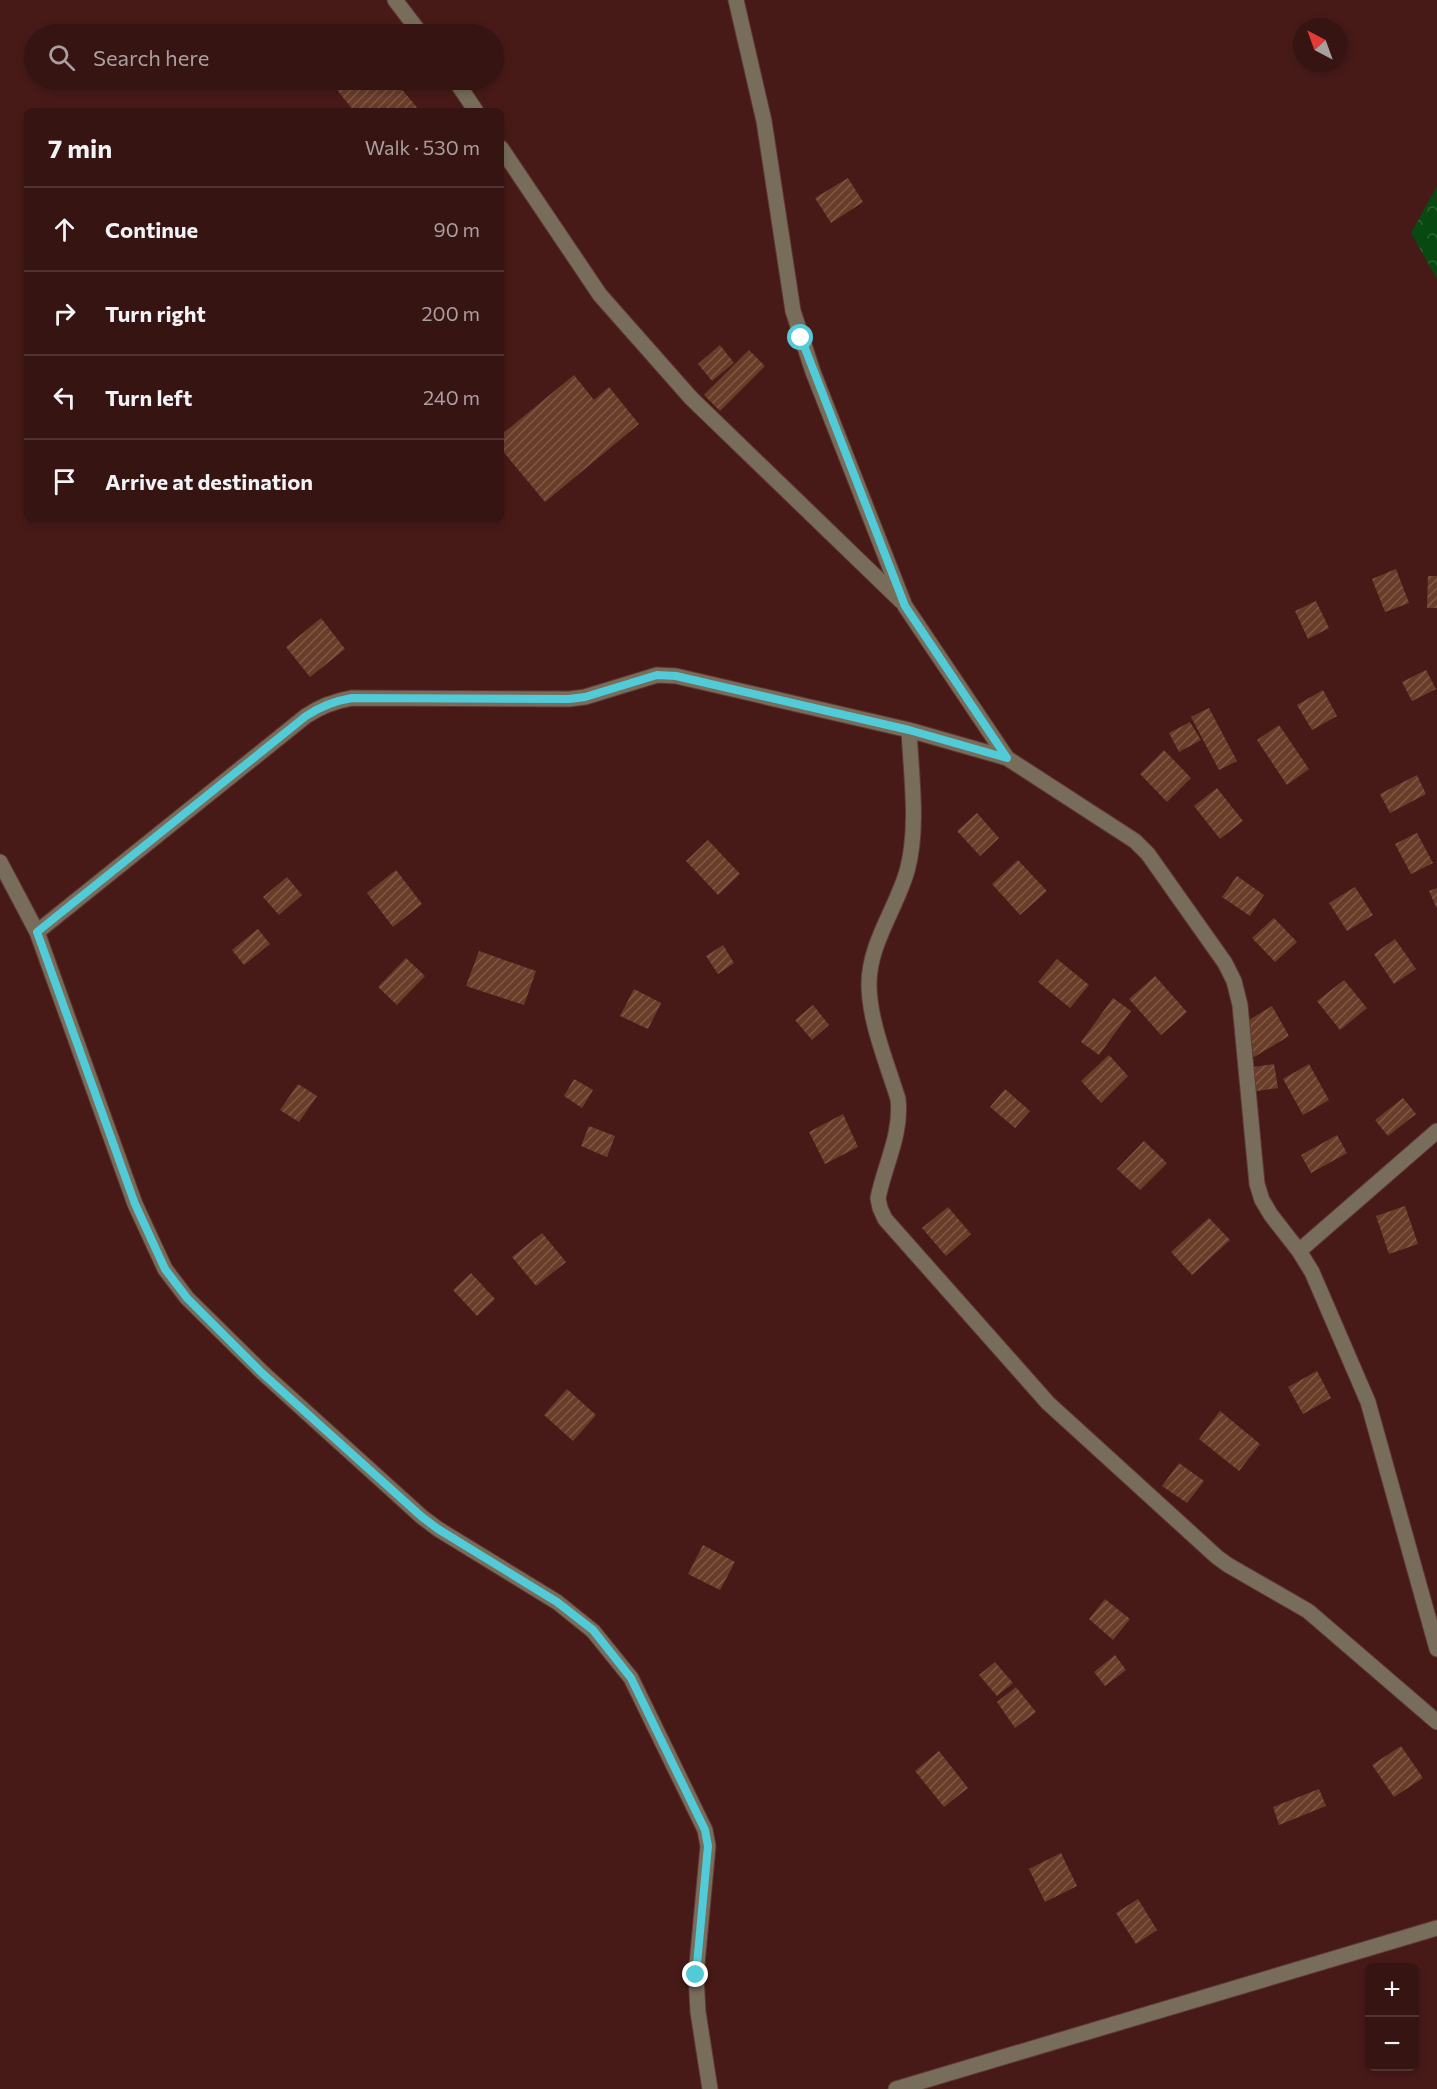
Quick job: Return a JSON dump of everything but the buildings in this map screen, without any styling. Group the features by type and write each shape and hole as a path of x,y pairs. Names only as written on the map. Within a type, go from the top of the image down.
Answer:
{"street":[{"path":"395,0 413,24"},
{"path":"736,0 764,121 792,311 813,372 905,606"},
{"path":"462,90 474,108"},
{"path":"504,152 600,295 706,415 905,606 1007,758"},
{"path":"37,932 306,716 333,701 352,698 569,699 585,697 657,675 676,676 909,730 1007,758 1135,841 1148,854 1225,963 1234,981 1240,1005 1257,1184 1262,1200 1271,1215 1312,1272 1368,1402 1437,1649"},
{"path":"909,730 913,830 907,871 873,955 869,981 870,1003 898,1099 900,1116 878,1198 885,1219 1048,1403 1083,1437 1217,1557 1308,1611 1437,1722"},
{"path":"0,862 37,932 135,1204 165,1269 187,1298 262,1373 422,1517 557,1602 593,1630 631,1678 705,1830 708,1846 696,1992 710,2089"},
{"path":"1299,1251 1437,1131"},
{"path":"896,2089 1437,1928"}],"green space":[{"path":"1437,186 1437,279 1411,233"}],"route":[{"path":"696,1975 708,1864 705,1830 631,1678 593,1630 557,1602 422,1517 262,1373 187,1298 165,1269 135,1204 37,932 306,716 333,701 352,698 569,699 585,697 657,675 676,676 909,730 1007,758 905,606 801,338"}]}
